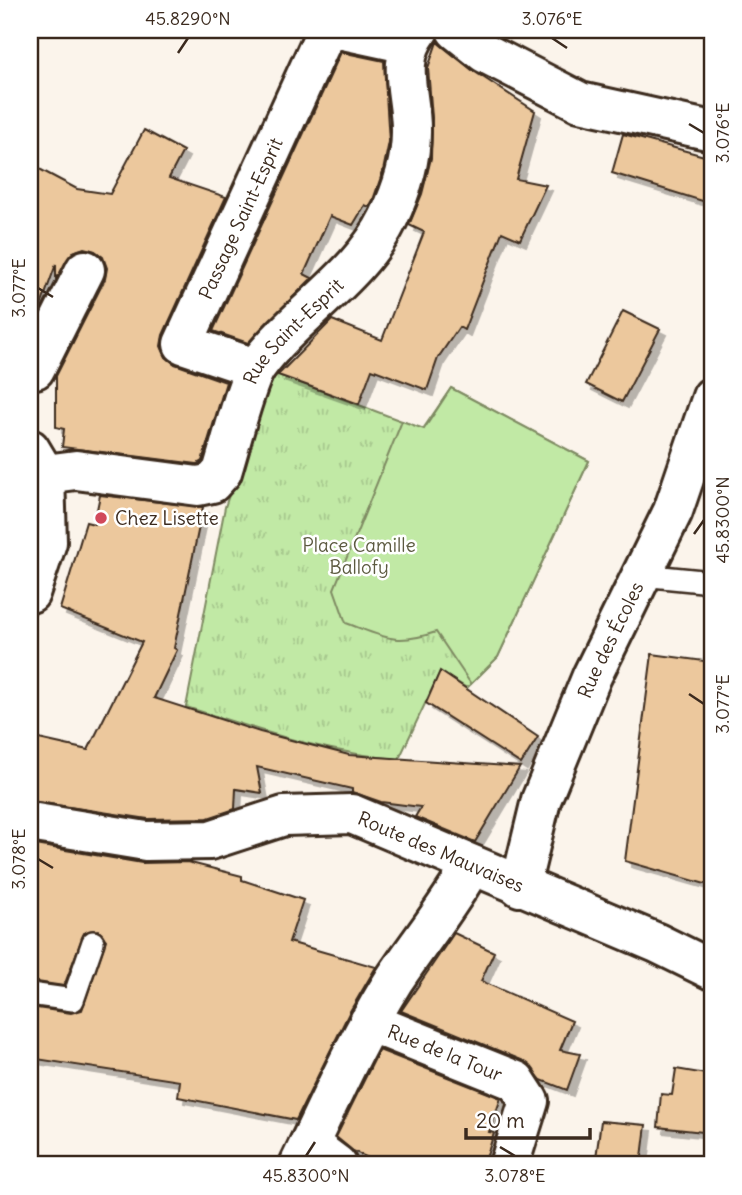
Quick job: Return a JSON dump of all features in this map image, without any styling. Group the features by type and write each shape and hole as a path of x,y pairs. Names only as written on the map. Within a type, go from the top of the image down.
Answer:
{"street":[{"name":"Passage Saint-Esprit","path":"256,368 183,344 324,36 336,30"},
{"path":"343,30 413,37"},
{"path":"456,30 485,53 580,102 712,131"},
{"name":"Rue Saint-Esprit","path":"38,461 76,470 198,486 212,483 222,472 256,368 365,253 388,220 409,164 412,130 404,70 413,37"},
{"path":"32,374 85,270"},
{"name":"Rue des Écoles","path":"520,887 541,800 592,676 674,511 712,397"},
{"path":"30,593 47,542 38,461"},
{"name":"Route des Mauvaises","path":"30,822 146,841 210,841 284,816 352,814 657,943 712,970"},
{"path":"315,1158 369,1022 396,979 454,899 472,865"},
{"name":"Rue de la Tour","path":"369,1022 516,1081 529,1101 509,1165"}],"lane":[{"path":"642,575 712,582"},
{"path":"30,994 73,1000 93,942"}],"green space":[{"name":"Place Camille Ballofy","path":"271,372 423,429 451,388 589,461 498,657 467,688 440,672 399,759 317,746 186,707 225,507"},
{"path":"451,388 589,461 498,657 471,684 436,632 410,638 390,638 346,623 334,589 402,421 424,429"}],"building":[{"path":"437,42 472,70 535,111 516,179 546,185 520,240 502,232 464,330 459,327 438,358 427,390 372,369 359,404 278,375 332,320 382,340 424,232 409,225 422,194 431,158 432,118 428,68"},
{"path":"341,52 384,61 389,142 373,200 369,207 365,205 353,225 330,216 304,274 312,278 248,343 213,331"},
{"path":"144,130 183,151 169,178 226,197 163,335 161,346 166,357 175,364 226,382 202,461 197,464 62,447 64,429 56,427 56,376 105,279 107,268 103,257 84,248 73,252 56,280 56,264 37,317 33,324 30,323 30,164 77,189 110,194"},
{"path":"623,134 712,158 712,204 612,173"},
{"path":"623,311 660,329 622,402 586,384"},
{"path":"100,495 203,507 174,648 177,650 154,698 260,732 349,755 520,767 475,842 415,817 421,807 381,802 352,792 352,789 257,767 262,793 236,789 235,809 208,818 148,819 30,801 30,737 88,750 142,642 60,609 86,522 94,524"},
{"path":"652,654 712,662 707,716 712,717 712,886 625,861"},
{"path":"440,671 538,737 521,764 426,703"},
{"path":"30,844 142,863 187,862 242,876 242,880 303,900 289,942 376,967 349,1013 296,1120 178,1097 180,1081 30,1058 30,1007 71,1013 82,1010 106,940 98,930 84,933 64,986 30,981"},
{"path":"454,933 494,952 481,981 572,1021 560,1050 580,1054 567,1090 541,1080 524,1061 401,1011"},
{"path":"379,1050 501,1098 489,1132 494,1133 484,1165 383,1165 353,1151 336,1137"},
{"path":"676,1069 712,1075 712,1133 658,1127 661,1094 672,1095"},
{"path":"601,1121 646,1125 641,1165 595,1165"}],"place":[{"name":"Chez Lisette","path":"101,518"}]}
